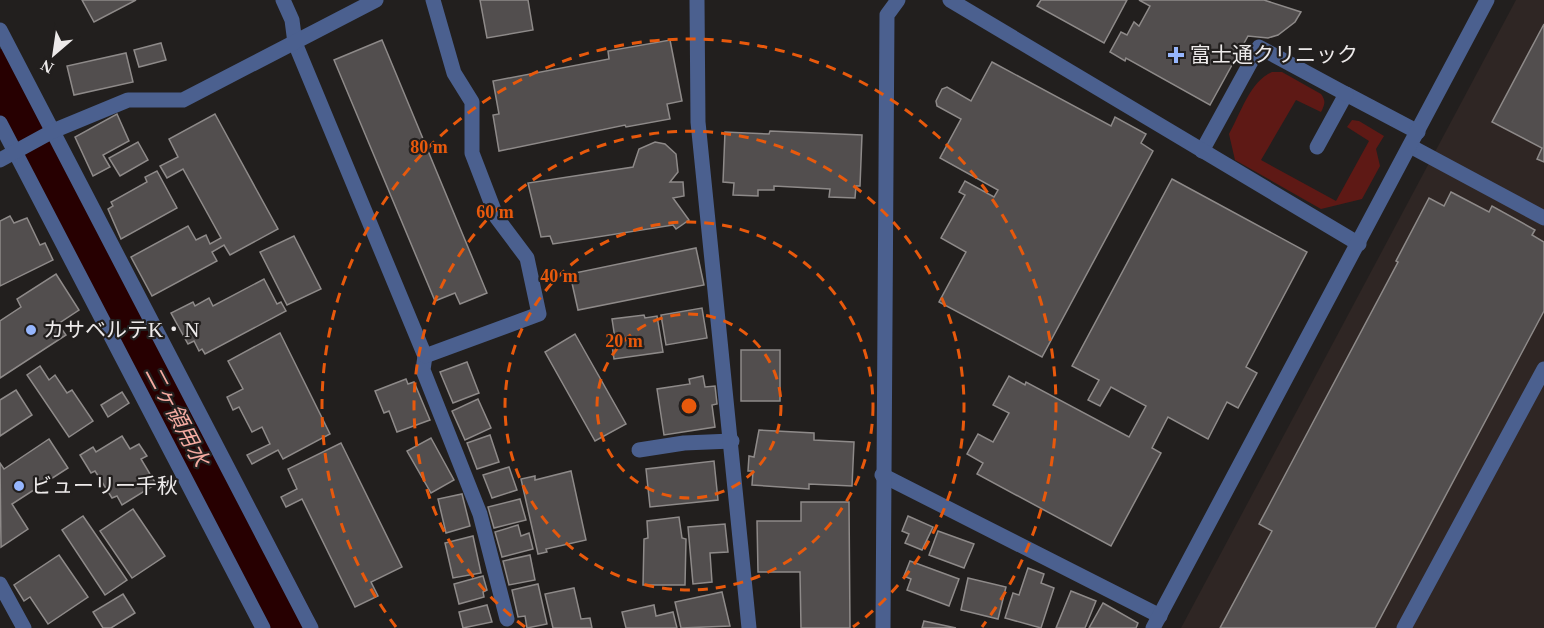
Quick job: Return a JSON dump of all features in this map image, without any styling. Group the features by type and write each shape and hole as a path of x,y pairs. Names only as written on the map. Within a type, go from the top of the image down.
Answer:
{"street":[{"path":"283,0 292,20 295,43 425,356 423,370 480,514 507,619"},
{"path":"0,160 49,134 128,100 183,100 376,0"},
{"path":"425,356 539,314 527,258 497,218 472,153 472,102 454,73 433,0"},
{"path":"697,0 698,122 732,441 749,628"},
{"path":"883,628 882,475 887,15 898,0"},
{"path":"950,0 1359,244"},
{"path":"882,475 1156,622 1487,0"},
{"path":"0,30 49,134 311,628"},
{"path":"1202,151 1259,47 1418,132"},
{"path":"1317,147 1346,94"},
{"path":"0,123 20,150 263,628"},
{"path":"1410,146 1544,218"},
{"path":"1404,628 1544,369"},
{"path":"639,450 684,443 732,441"},
{"path":"0,584 24,628"}],"shaded area":[{"path":"1516,0 1544,0 1544,628 1181,628"},
{"path":"1272,72 1282,72 1321,94 1324,103 1321,112 1296,100 1261,160 1336,201 1369,141 1347,127 1352,120 1359,121 1384,136 1376,149 1380,166 1362,199 1321,209 1235,160 1229,134 1246,99 1264,76"}],"building":[{"path":"82,0 136,0 94,22"},
{"path":"480,0 528,0 533,30 487,38"},
{"path":"1041,0 1127,0 1104,43 1037,6"},
{"name":"富士通クリニック","path":"1139,0 1264,0 1301,12 1295,22 1278,35 1268,38 1248,36 1210,105 1126,58 1125,61 1110,52 1121,32 1127,35 1134,22 1139,26 1150,6"},
{"path":"1544,24 1544,162 1537,159 1542,148 1492,122"},
{"path":"382,40 487,293 460,304 455,293 435,301 334,60"},
{"path":"670,40 682,101 667,104 670,119 626,127 625,125 499,151 493,115 499,114 493,81 609,59 608,51"},
{"path":"161,43 166,60 139,67 134,50"},
{"path":"126,53 133,82 74,95 67,66"},
{"path":"992,62 1111,126 1115,117 1146,134 1141,143 1153,151 1042,357 939,302 966,252 941,238 965,195 959,192 965,181 994,197 998,190 940,158 961,119 937,106 936,101 942,89 947,87 971,101"},
{"path":"117,114 129,141 103,155 110,167 93,176 75,137"},
{"path":"215,114 278,229 230,255 224,245 212,252 217,261 152,296 131,257 188,226 196,240 206,235 210,244 221,238 183,169 167,178 160,166 178,157 169,139"},
{"path":"770,131 862,135 860,186 856,186 855,198 829,197 830,189 774,186 774,190 758,190 758,196 733,195 734,183 723,182 725,132 769,134"},
{"path":"138,142 148,160 120,176 109,158"},
{"path":"655,142 665,144 676,154 678,172 670,182 683,182 684,196 673,198 689,220 676,229 673,225 553,244 550,236 541,237 528,183 633,167 639,149"},
{"path":"157,171 177,208 121,239 108,209 113,206 111,202 147,182 145,177"},
{"path":"1172,179 1307,252 1246,367 1257,373 1238,408 1227,402 1208,439 1168,417 1152,448 1161,453 1111,546 977,474 983,463 967,454 978,434 993,442 1009,413 993,405 1009,376 1025,385 1026,382 1129,437 1146,406 1111,387 1100,406 1088,400 1099,380 1072,366"},
{"path":"1451,192 1489,212 1492,206 1535,230 1532,235 1544,242 1544,311 1375,628 1220,628 1272,531 1259,524 1398,262 1396,261 1429,198 1444,206"},
{"path":"10,216 14,223 27,218 40,245 45,243 53,260 0,286 0,221"},
{"path":"294,236 321,289 287,305 260,252"},
{"path":"696,248 704,285 578,310 570,274"},
{"name":"カサベルテK・N","path":"56,274 79,310 58,324 66,335 0,378 0,321 21,307 17,299"},
{"path":"264,279 277,304 281,302 286,311 205,354 202,349 199,351 194,341 188,344 171,313 193,302 195,306 209,298 213,306"},
{"path":"702,308 707,338 666,345 661,315"},
{"path":"644,315 645,318 657,316 663,352 614,359 612,345 616,345 612,319"},
{"path":"280,333 330,434 283,459 278,450 252,464 247,455 270,444 262,427 252,432 239,407 233,410 227,397 243,389 228,361"},
{"path":"575,334 626,424 595,441 545,352"},
{"path":"741,350 780,350 780,401 741,401"},
{"path":"467,362 479,393 453,403 440,372"},
{"path":"40,366 49,380 55,375 67,393 72,390 93,421 69,437 27,375"},
{"path":"703,376 705,387 715,386 717,404 712,405 715,427 664,435 657,389 690,384 689,379"},
{"path":"406,379 408,384 414,382 430,420 397,432 389,411 384,413 375,391"},
{"name":"ビューリー千秋","path":"16,390 32,415 0,436 0,400"},
{"path":"122,392 129,403 108,417 101,405"},
{"path":"478,399 491,428 465,440 452,411"},
{"path":"759,430 814,433 814,440 854,442 852,486 809,484 809,489 752,485 753,471 748,471 749,456 754,457"},
{"path":"490,435 499,462 477,469 467,443"},
{"path":"122,436 130,449 139,444 147,456 141,459 156,484 122,505 117,496 112,498 95,471 91,473 80,455 93,447 96,452"},
{"path":"431,438 454,480 431,493 407,451"},
{"name":"ビューリー千秋","path":"49,439 68,468 12,504 28,529 1,547 0,463 4,469"},
{"path":"341,443 402,567 371,582 378,596 355,607 302,499 286,507 281,497 297,489 288,469"},
{"path":"714,461 718,500 650,507 646,469"},
{"path":"509,467 517,490 492,498 483,475"},
{"path":"571,471 586,540 546,549 547,552 538,554 521,479 535,476 535,480"},
{"path":"462,494 470,526 446,533 438,499"},
{"path":"520,499 526,520 494,528 488,507"},
{"path":"801,502 849,502 850,628 801,628 800,572 758,572 757,521 801,521"},
{"path":"133,509 165,556 132,578 100,531"},
{"path":"83,516 127,580 105,595 62,530"},
{"path":"908,516 933,527 922,550 905,543 909,534 902,531"},
{"path":"679,517 682,538 686,539 685,585 643,585 644,539 648,538 647,521"},
{"path":"725,524 728,552 710,553 712,582 693,584 688,527"},
{"path":"518,525 521,536 529,533 533,549 502,557 495,532"},
{"path":"938,531 974,544 964,568 929,555"},
{"path":"473,536 481,573 453,578 445,543"},
{"path":"59,555 88,597 48,624 30,597 24,601 14,585"},
{"path":"530,555 535,580 509,585 503,561"},
{"path":"910,561 959,579 949,606 907,590 911,579 904,576"},
{"path":"1028,568 1044,574 1041,583 1054,588 1041,628 1005,618 1013,593 1019,595"},
{"path":"483,576 487,590 483,592 484,597 459,604 454,584"},
{"path":"968,578 1006,587 998,619 961,610"},
{"path":"538,584 547,624 527,628 525,616 518,617 512,590"},
{"path":"574,588 581,619 590,618 592,628 553,628 545,594"},
{"path":"1071,591 1096,601 1085,628 1056,628"},
{"path":"722,592 730,626 681,628 675,602"},
{"path":"123,594 135,613 111,628 103,628 93,612"},
{"path":"1103,603 1138,623 1136,628 1089,628"},
{"path":"487,605 492,622 463,628 459,612"},
{"path":"654,605 656,616 673,612 677,628 626,628 622,612"},
{"path":"924,621 956,628 922,628"}],"waterway":[{"name":"二ヶ領用水","path":"0,77 288,628"}],"place":[{"name":"富士通クリニック","path":"1176,55"},
{"name":"カサベルテK・N","path":"31,330"},
{"name":"ビューリー千秋","path":"19,486"}]}
